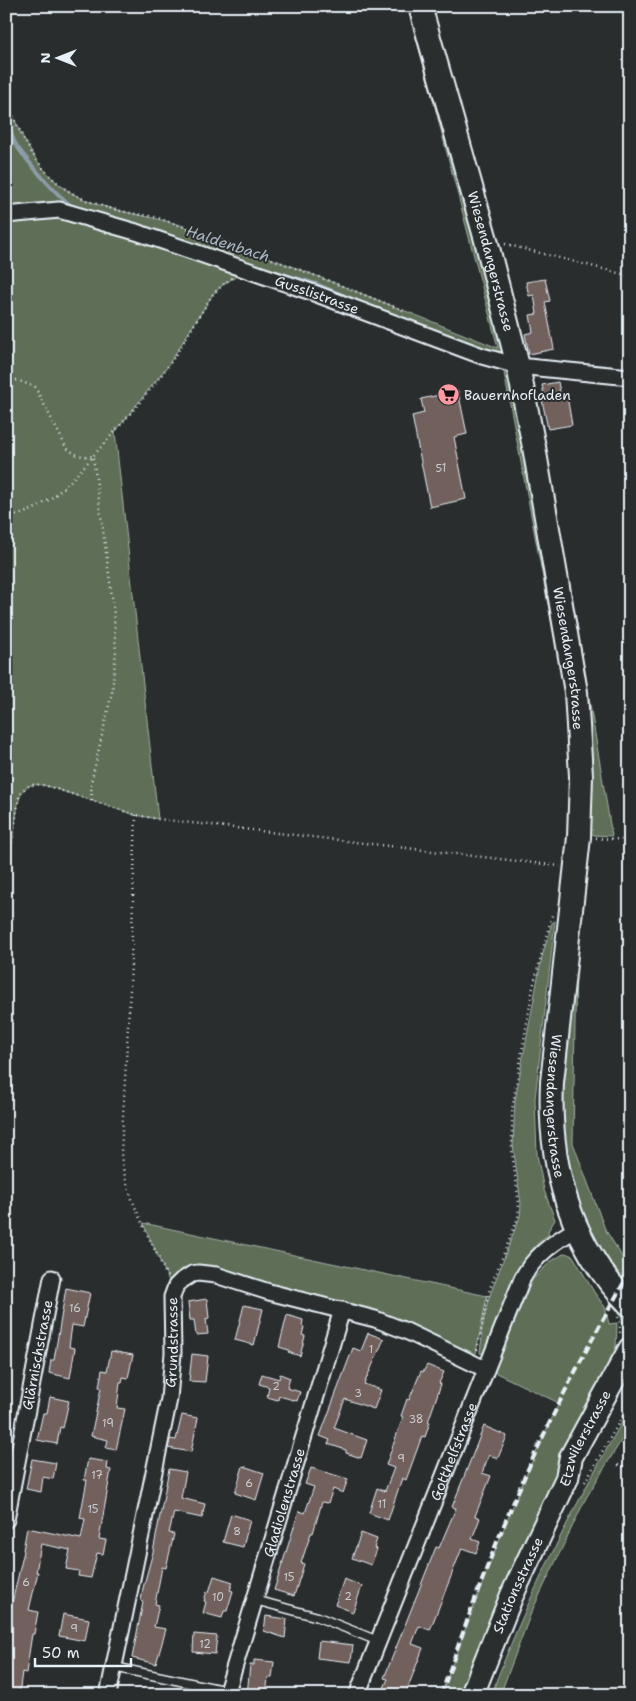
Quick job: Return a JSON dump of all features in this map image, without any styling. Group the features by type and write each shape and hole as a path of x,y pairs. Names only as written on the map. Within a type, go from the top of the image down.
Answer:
{"main road":[{"name":"Wiesendangerstrasse","path":"420,6 486,240 518,366 575,684 581,758 579,837 554,1057 551,1101 552,1136 558,1172 577,1229 596,1263 619,1294 630,1305"},
{"name":"Etzwilerstrasse","path":"567,1478 571,1457 630,1349"},
{"name":"Etzwilerstrasse","path":"567,1478 582,1464 630,1379"},
{"name":"Stationsstrasse","path":"472,1695 512,1595 567,1478"}],"street":[{"name":"Gusslistrasse","path":"6,215 59,210 136,232 314,293 482,356 518,366 630,377"},
{"name":"Gotthelfstrasse","path":"357,1695 517,1290 528,1268 551,1244 577,1229"},
{"name":"Grundstrasse","path":"108,1695 169,1399 173,1358 172,1308 174,1292 181,1281 192,1274 204,1272 270,1292 342,1310 397,1327 485,1368"},
{"name":"Glärnischstrasse","path":"6,1520 52,1278"},
{"name":"Gladiolenstrasse","path":"227,1693 342,1310"}],"lane":[{"path":"255,1600 318,1617 378,1641"},
{"path":"114,1668 227,1693"}],"path":[{"path":"6,96 22,137 41,166 66,189 86,200 128,213 161,219 319,277 410,313"},
{"path":"486,240 630,276"},
{"path":"6,517 29,512 48,501 64,487 156,382 213,294 225,282 246,271"},
{"path":"6,380 17,380 34,387 66,447 74,454 80,456 93,456"},
{"path":"92,800 91,783 112,692 116,651 113,604 93,456"},
{"path":"6,882 19,797 24,789 31,784 42,784 136,815 196,824 563,866"},
{"path":"136,815 130,989 121,1153 125,1178 133,1201 174,1292"},
{"path":"579,837 630,840"},
{"path":"479,1334 490,1288 518,1218 519,1204 511,1143 512,1110 533,987 553,912"},
{"path":"618,1465 630,1468"}],"green space":[{"path":"407,6 420,6 486,240 574,676 562,678 502,362 246,271 225,283 213,294 167,367 115,432 158,819 135,815 47,786 31,785 24,789 18,804 6,882 6,97 16,123 35,158 53,179 77,196 106,207 183,226 302,270 498,348"},
{"path":"572,596 612,836 594,835 589,832 565,597"},
{"path":"555,921 535,1099 537,1155 544,1190 555,1220 548,1231 549,1234 537,1244 518,1271 486,1350 481,1354 481,1333 488,1300 520,1216 521,1204 513,1145 515,1100 542,956 552,923"},
{"path":"576,965 573,1143 605,1229 623,1258 630,1249 628,1262 630,1291 613,1271 583,1217 558,1127"},
{"path":"143,1223 487,1296 474,1363 406,1331 210,1273 174,1292"},
{"path":"565,1253 573,1256 605,1307 609,1324 617,1323 616,1348 621,1358 463,1695 441,1695 511,1511 559,1403 494,1372 532,1280 550,1262"},
{"path":"581,1259 626,1317 630,1325 629,1342 623,1343 624,1329 621,1316 595,1282"},
{"path":"630,1408 630,1426 586,1498 531,1613 500,1695 491,1695 505,1658 554,1548"}],"building":[{"path":"545,279 550,301 545,302 554,349 529,354 525,334 533,332 530,315 537,314 534,295 529,296 526,282"},
{"path":"558,382 561,397 567,396 572,425 548,429 542,400 545,400 542,385"},
{"path":"458,391 467,434 454,437 466,499 430,507 412,416 424,413 421,399"},
{"path":"66,1288 90,1293 83,1327 72,1325 69,1347 75,1348 70,1378 49,1373 51,1360 54,1360"},
{"path":"207,1299 209,1318 206,1319 208,1334 196,1335 194,1320 190,1320 188,1302"},
{"path":"244,1305 263,1309 254,1345 235,1340"},
{"path":"287,1315 303,1320 302,1335 305,1336 300,1356 279,1347"},
{"path":"368,1333 384,1339 364,1384 381,1390 374,1409 345,1399 334,1428 367,1440 361,1458 346,1453 346,1450 328,1444 330,1440 320,1436 353,1348 361,1351"},
{"path":"111,1351 133,1355 128,1378 123,1377 122,1382 120,1382 117,1408 125,1409 116,1450 106,1448 108,1440 91,1436 101,1388 99,1387 102,1370 107,1371"},
{"path":"192,1354 208,1356 205,1382 189,1381"},
{"path":"427,1365 444,1372 439,1383 441,1384 425,1437 422,1436 406,1480 402,1478 388,1520 369,1513 377,1488 385,1491 394,1468 386,1465 403,1417 401,1416 421,1371 423,1372"},
{"path":"262,1374 279,1379 280,1374 290,1378 287,1388 300,1392 297,1401 279,1396 278,1400 267,1397 269,1387 259,1384"},
{"path":"50,1397 69,1401 63,1428 60,1427 57,1444 37,1440 43,1413 47,1413"},
{"path":"182,1415 198,1418 191,1452 168,1448 170,1439 176,1440"},
{"path":"484,1426 507,1436 498,1458 489,1455 482,1473 491,1476 475,1516 480,1518 472,1539 480,1542 476,1553 462,1548 430,1630 419,1626 412,1644 423,1648 405,1695 395,1695 383,1690 388,1679 384,1678 436,1547 439,1548 456,1508 452,1507"},
{"path":"32,1459 56,1463 53,1479 43,1477 41,1492 26,1489"},
{"path":"88,1459 108,1462 107,1469 111,1470 99,1539 106,1540 103,1554 97,1553 91,1578 78,1576 79,1571 66,1569 70,1550 41,1544 36,1572 38,1572 29,1610 38,1612 34,1634 32,1634 26,1673 22,1672 19,1695 6,1695 6,1612 8,1606 11,1607 24,1551 27,1528 81,1539 85,1519 80,1518 87,1480 84,1480"},
{"path":"243,1466 264,1473 256,1500 235,1493"},
{"path":"311,1468 348,1479 343,1493 333,1489 328,1503 322,1502 313,1533 311,1533 301,1563 304,1564 294,1596 274,1590 299,1511 305,1513 314,1487 305,1484"},
{"path":"169,1469 186,1472 181,1498 205,1504 202,1518 174,1512 169,1533 174,1534 166,1568 162,1567 155,1604 159,1605 154,1627 166,1629 156,1664 132,1658 143,1602 141,1601 143,1588 153,1552"},
{"path":"231,1514 250,1520 243,1547 223,1542"},
{"path":"361,1533 377,1539 374,1548 377,1549 371,1565 352,1558"},
{"path":"214,1576 233,1582 230,1590 233,1591 227,1611 224,1611 222,1618 203,1613 206,1602 204,1601"},
{"path":"344,1579 362,1586 353,1612 335,1605"},
{"path":"63,1614 89,1619 85,1641 59,1636"},
{"path":"266,1616 287,1619 285,1638 264,1631"},
{"path":"194,1634 217,1636 215,1654 193,1652"},
{"path":"319,1641 353,1645 351,1662 317,1658"},
{"path":"254,1660 274,1662 272,1678 268,1678 266,1695 247,1695 250,1665 254,1665"}],"waterway":[{"name":"Haldenbach","path":"6,117 19,149 52,188 74,207"},
{"name":"Haldenbach","path":"276,272 316,284 379,310"}],"railway":[{"path":"441,1695 485,1572 528,1470 569,1384 630,1272"}],"place":[{"name":"Bauernhofladen","path":"448,395"}]}
